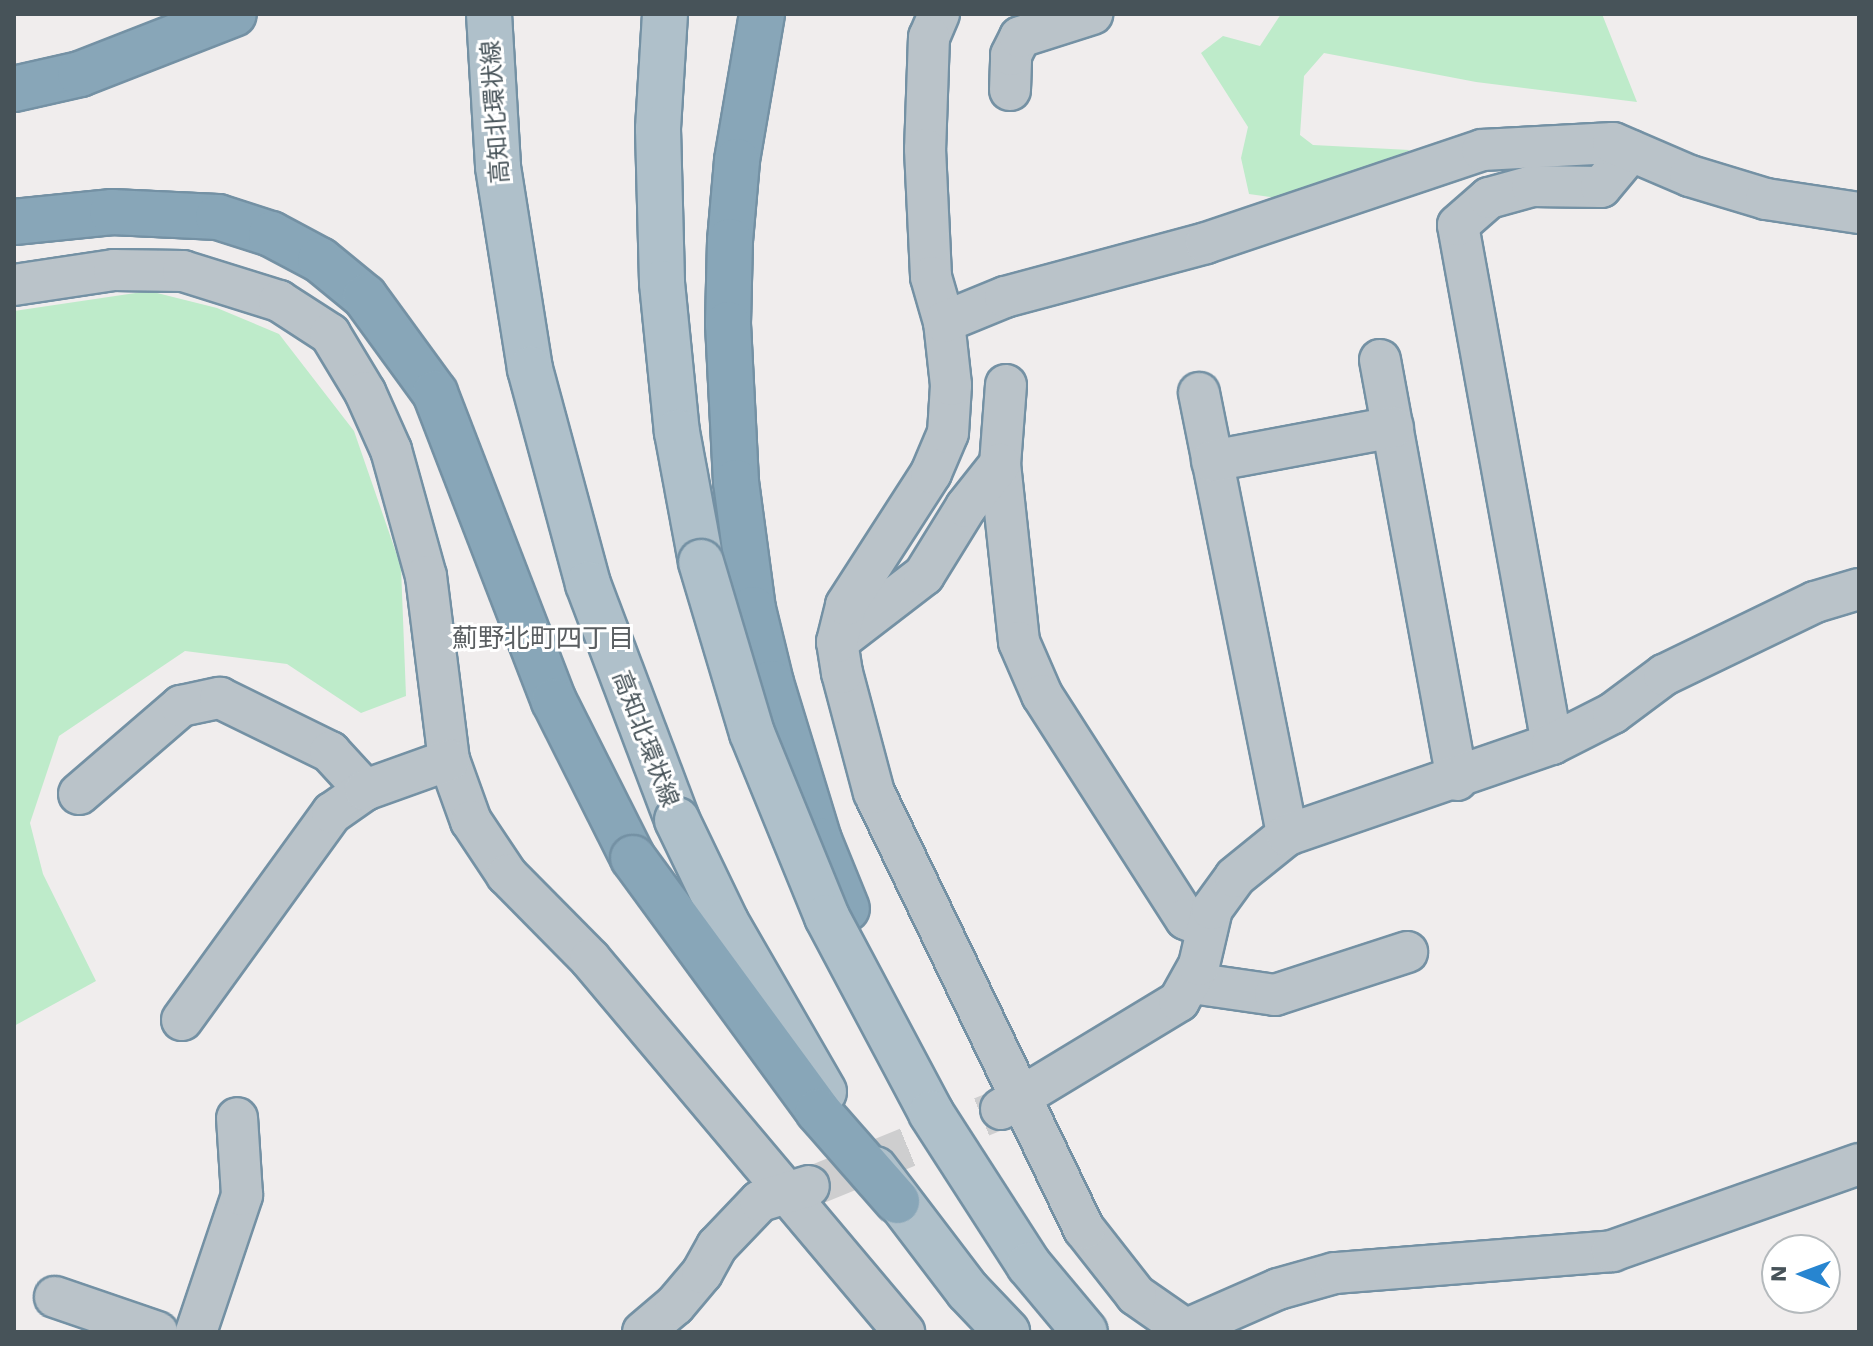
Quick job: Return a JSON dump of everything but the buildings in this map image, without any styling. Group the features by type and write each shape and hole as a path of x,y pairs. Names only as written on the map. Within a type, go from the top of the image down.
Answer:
{"highway":[{"path":"14,89 95,69 234,14"},
{"path":"762,14 747,90 730,241 730,407 744,552 794,765 931,1113"},
{"path":"14,222 139,211 218,217 271,234 320,260 365,297 435,393 554,701 633,858 808,1099 897,1201"}],"main road":[{"name":"高知北環状線","path":"489,14 498,167 530,369 588,584 677,820 775,1009 897,1201 1007,1332"},
{"path":"665,14 658,129 662,283 677,432 701,562 752,733 788,828 833,930 931,1113 1029,1265 1085,1332"}],"street":[{"path":"939,14 929,37 925,149 931,277 944,322 951,385 948,433 931,473 846,605 837,642 874,793 1011,1104 1084,1229 1136,1295 1185,1331 1278,1289 1335,1273 1612,1251 1859,1164"},
{"path":"1010,90 1011,55 1020,37 1092,14"},
{"path":"944,322 1005,297 1206,243 1482,150 1613,143 1690,176 1766,199 1859,213"},
{"path":"1552,744 1458,225 1489,198 1532,186 1601,187 1631,151"},
{"path":"14,285 114,270 183,271 279,301 330,334 365,392 391,450 426,576 449,760 471,821 507,875 590,959 801,1188 904,1332"},
{"path":"1380,360 1457,780"},
{"path":"1006,385 1000,464 1019,642 1031,669 1186,919 1207,928"},
{"path":"1199,393 1287,835"},
{"path":"1212,461 1393,427"},
{"path":"837,642 924,575 966,507 1000,464"},
{"path":"1011,1104 1151,1022 1179,1001 1192,983 1212,909 1235,877 1287,835 1457,780 1552,744 1613,713 1664,675 1815,602 1859,589"},
{"path":"79,794 181,706 220,698 330,752 365,790"},
{"path":"182,1020 332,813 365,790 449,760"},
{"path":"1192,983 1275,995 1407,952"},
{"path":"196,1332 242,1195 237,1118"},
{"path":"643,1332 675,1305 717,1246 760,1201 801,1188"},
{"path":"55,1297 157,1332"}],"green space":[{"path":"1281,14 1602,14 1637,102 1476,82 1324,53 1304,76 1300,135 1313,145 1410,150 1358,174 1277,198 1249,194 1241,158 1248,127 1201,53 1223,36 1260,46"},
{"path":"149,291 217,308 279,334 354,431 401,567 406,696 361,713 287,664 185,651 59,736 30,823 43,874 96,981 14,1026 14,311"}],"tunnel":[{"path":"815,1185 1001,1109"}],"district":[{"name":"薊野北町四丁目","path":"543,639"}]}
